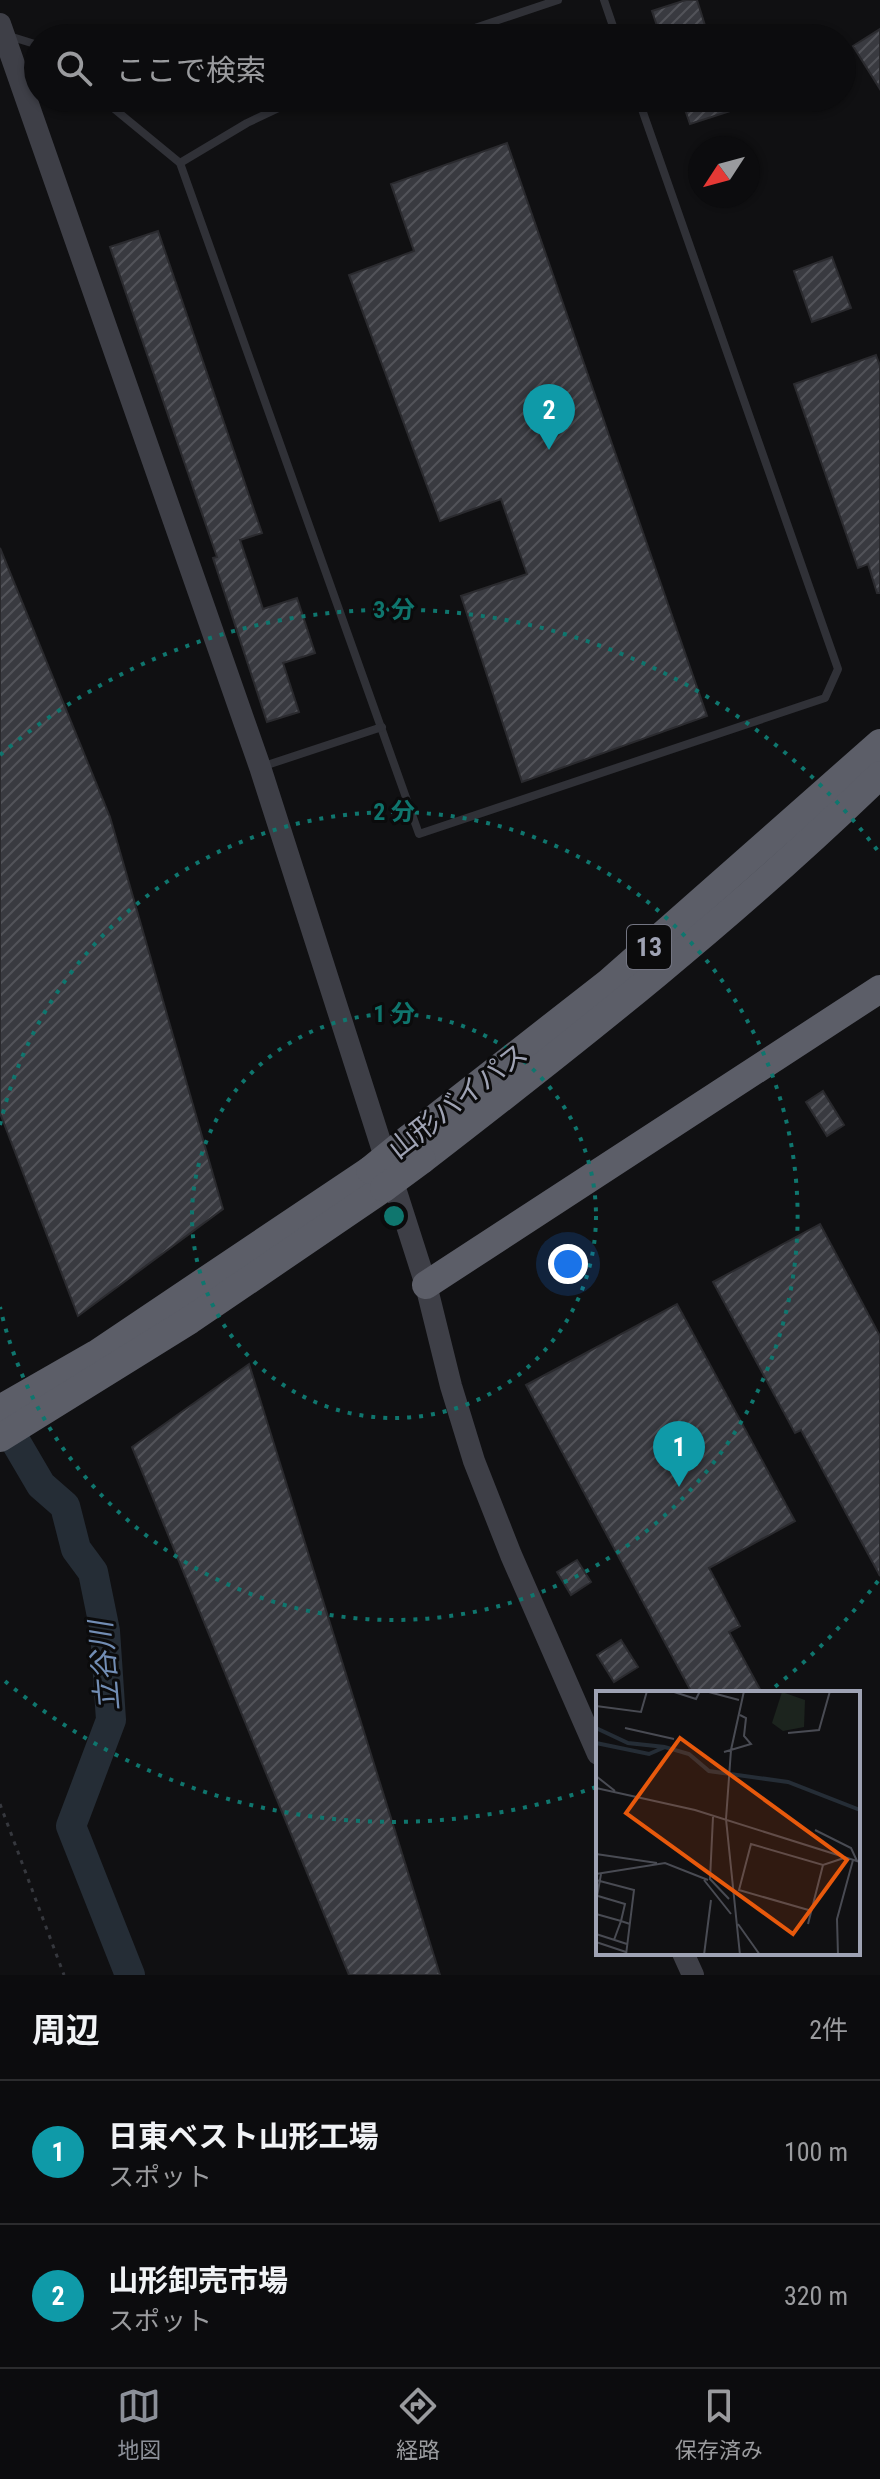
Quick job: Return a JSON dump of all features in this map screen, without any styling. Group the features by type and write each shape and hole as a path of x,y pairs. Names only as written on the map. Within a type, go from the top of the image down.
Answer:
{"highway":[{"name":"山形バイパス","path":"415,1150 880,743"},
{"name":"山形バイパス","path":"0,1409 294,1236 599,1023 810,843 880,775"},
{"path":"730,911 752,902 787,878 855,816 880,802"},
{"path":"426,1285 880,989"},
{"name":"山形バイパス","path":"0,1438 190,1320 294,1236"}],"street":[{"path":"2,29 24,92"},
{"path":"31,112 260,767 426,1285 451,1386 474,1461 511,1555 596,1749"},
{"path":"684,1955 693,1975"}],"lane":[{"path":"487,24 558,0"},
{"path":"604,0 612,24"},
{"path":"2,29 24,39"},
{"path":"118,112 180,163 419,834 825,698 838,669 643,112"},
{"path":"180,163 270,112"},
{"path":"260,767 382,727"}],"path":[{"path":"0,1804 64,1975"}],"building":[{"path":"686,0 697,0 705,24 656,24 652,11"},
{"path":"880,29 880,89 856,51 856,44"},
{"path":"686,112 727,112 690,124"},
{"path":"507,143 707,716 522,782 461,596 527,574 501,499 440,521 349,275 414,251 391,184"},
{"path":"158,231 262,533 240,540 263,609 297,598 315,653 283,663 299,712 267,722 213,558 217,557 110,247"},
{"path":"832,257 851,308 812,322 794,271"},
{"path":"876,355 880,366 880,593 877,593 868,564 858,568 794,384"},
{"path":"0,548 110,817 223,1209 78,1316 0,1113"},
{"path":"823,1091 844,1125 827,1136 806,1102"},
{"path":"820,1224 880,1336 880,1576 801,1430 795,1433 713,1282"},
{"path":"677,1304 795,1521 709,1568 740,1626 729,1632 761,1691 691,1691 526,1385"},
{"path":"249,1364 440,1975 349,1975 132,1447"},
{"path":"577,1560 591,1582 571,1595 557,1572"},
{"path":"621,1640 638,1667 614,1682 597,1655"}],"waterway":[{"name":"立谷川","path":"0,1415 41,1485 65,1506 76,1549 93,1572 105,1631 111,1720 71,1826 130,1975"}],"place":[{"name":"山形卸売市場","path":"549,450"},
{"name":"日東ベスト山形工場","path":"679,1487"}]}
